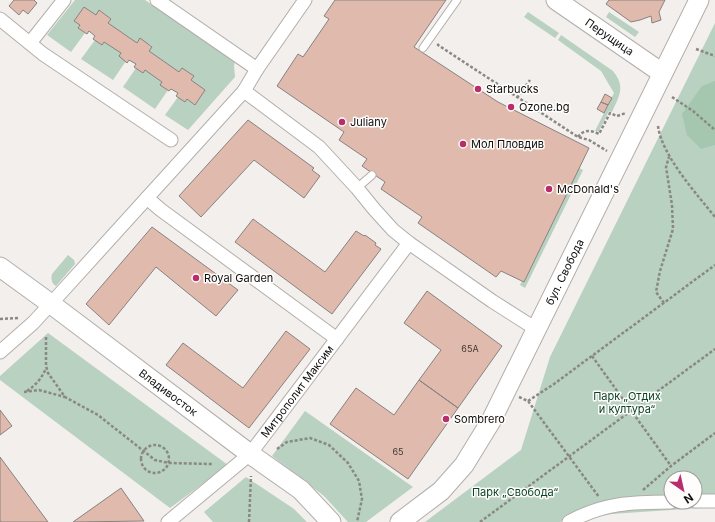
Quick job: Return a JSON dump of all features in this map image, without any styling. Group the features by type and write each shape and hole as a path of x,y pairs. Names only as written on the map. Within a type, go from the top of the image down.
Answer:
{"street":[{"path":"30,42 64,0"},
{"path":"157,0 257,69"},
{"path":"0,352 33,323 51,304 244,91 257,69 305,0"},
{"name":"Перущица","path":"556,0 662,73"},
{"name":"бул. Свобода","path":"400,522 441,491 464,465 491,421 699,0"},
{"path":"0,19 43,54 171,140"},
{"path":"244,91 319,147 393,230 409,243 492,301 536,329"},
{"path":"147,198 161,210 337,339"},
{"name":"Митрополит Максим","path":"168,522 250,454 409,243"},
{"name":"Владивосток","path":"0,268 51,304 250,454 301,490 331,522"},
{"path":"703,501 715,501"},
{"path":"569,522 583,514 610,505 641,502 663,502"}],"lane":[{"path":"423,48 457,0"},
{"path":"357,188 372,175"}],"path":[{"path":"438,45 578,137 597,144"},
{"path":"696,49 715,56"},
{"path":"518,98 530,80"},
{"path":"672,97 693,111 715,130"},
{"path":"578,137 580,134 587,131 593,131 599,134 610,113 617,116 628,112"},
{"path":"658,126 659,134 669,157 715,217"},
{"path":"664,303 656,292 660,271 673,229 672,205 666,167 669,157"},
{"path":"610,505 597,495 528,401 592,356 715,265"},
{"path":"0,319 18,318"},
{"path":"46,338 46,366 48,373 65,397"},
{"path":"480,522 715,349"},
{"path":"592,356 671,466"},
{"path":"46,366 44,372 34,386 24,392 39,390 65,397 98,415 155,460 169,463 212,464"},
{"path":"641,502 641,492 671,466 715,433"},
{"path":"277,449 287,442 310,438 329,445 348,463 359,481 362,499 357,522"},
{"path":"153,444 161,446 168,451 169,463 167,467 160,472 152,473 147,471 141,460 143,451 153,444"},
{"path":"249,522 251,476"}],"green space":[{"path":"75,0 145,0 235,61 235,77 188,130 165,115 178,97 185,102 187,99 195,105 205,90 191,80 194,76 182,68 179,72 149,51 152,46 140,39 137,43 108,23 111,19 100,11 96,15 84,7 74,21 80,25 78,28 85,33 71,52 47,35"},
{"path":"528,12 559,33 555,38 524,17"},
{"path":"609,12 639,32 635,37 606,17"},
{"name":"Парк „Отдих и култура“","path":"715,23 715,507 703,508 703,470 663,470 663,510 671,510 567,517 560,522 425,522 521,450 550,357"},
{"path":"561,35 613,71 619,82 620,92 617,101 612,112 609,111 599,131 595,131 614,93 601,71 558,40"},
{"path":"95,40 104,42 121,53 119,56 126,61 113,80 81,59"},
{"path":"136,68 143,73 145,70 162,82 168,90 155,109 123,87"},
{"path":"715,81 715,145 701,149 687,135 682,114 702,86"},
{"path":"579,168 583,170 525,288 520,285 522,281 524,282"},
{"path":"68,255 74,260 75,264 56,286 52,280 52,274"},
{"path":"48,333 228,465 170,508 0,380 0,376"},
{"path":"305,411 413,487 366,522 348,522 324,496 272,456"},
{"path":"246,477 294,509 307,522 213,522 204,512"}],"building":[{"path":"14,0 34,0 37,3 28,14 23,10 19,15 9,6"},
{"name":"Мол Пловдив","path":"335,0 446,0 414,47 498,102 589,148 524,282 501,271 496,277 418,223 422,217 381,189 385,182 362,166 367,159 339,140 344,132 277,86 298,54 303,57 329,19 324,16"},
{"path":"609,0 665,0 659,12 661,20 652,23 651,16 631,22 606,4"},
{"path":"84,7 96,15 99,10 111,19 108,23 137,43 140,38 152,47 149,51 179,72 182,68 194,76 191,80 205,90 195,105 187,99 185,102 176,96 178,93 171,89 169,91 160,85 162,82 145,70 143,73 134,67 136,64 129,60 127,63 119,56 121,53 104,42 102,45 93,39 95,36 89,31 87,34 78,28 80,25 74,21"},
{"path":"605,94 612,98 608,105 601,102"},
{"path":"601,102 608,105 604,113 597,109"},
{"path":"248,120 314,168 312,170 320,176 304,198 254,160 201,217 179,196"},
{"path":"253,219 325,272 356,231 364,236 365,235 376,243 375,245 381,249 332,314 235,242"},
{"name":"Royal Garden","path":"152,227 238,290 216,316 156,267 109,325 86,304"},
{"path":"427,291 502,346 458,408 419,380 441,350 404,323"},
{"path":"286,331 310,349 249,428 166,365 183,343 243,388"},
{"path":"419,380 458,408 408,479 330,424 356,388 394,415"},
{"path":"0,410 12,426 0,435"},
{"path":"0,457 48,522 1,522"},
{"path":"121,488 144,521 73,522"}],"place":[{"name":"Starbucks","path":"478,89"},
{"name":"Ozone.bg","path":"511,107"},
{"name":"Juliany","path":"342,122"},
{"name":"Мол Пловдив","path":"463,144"},
{"name":"McDonald's","path":"549,189"},
{"name":"Royal Garden","path":"196,278"},
{"name":"Sombrero","path":"446,419"}],"park label":[{"name":"Парк „Свобода“","path":"515,492"}]}
